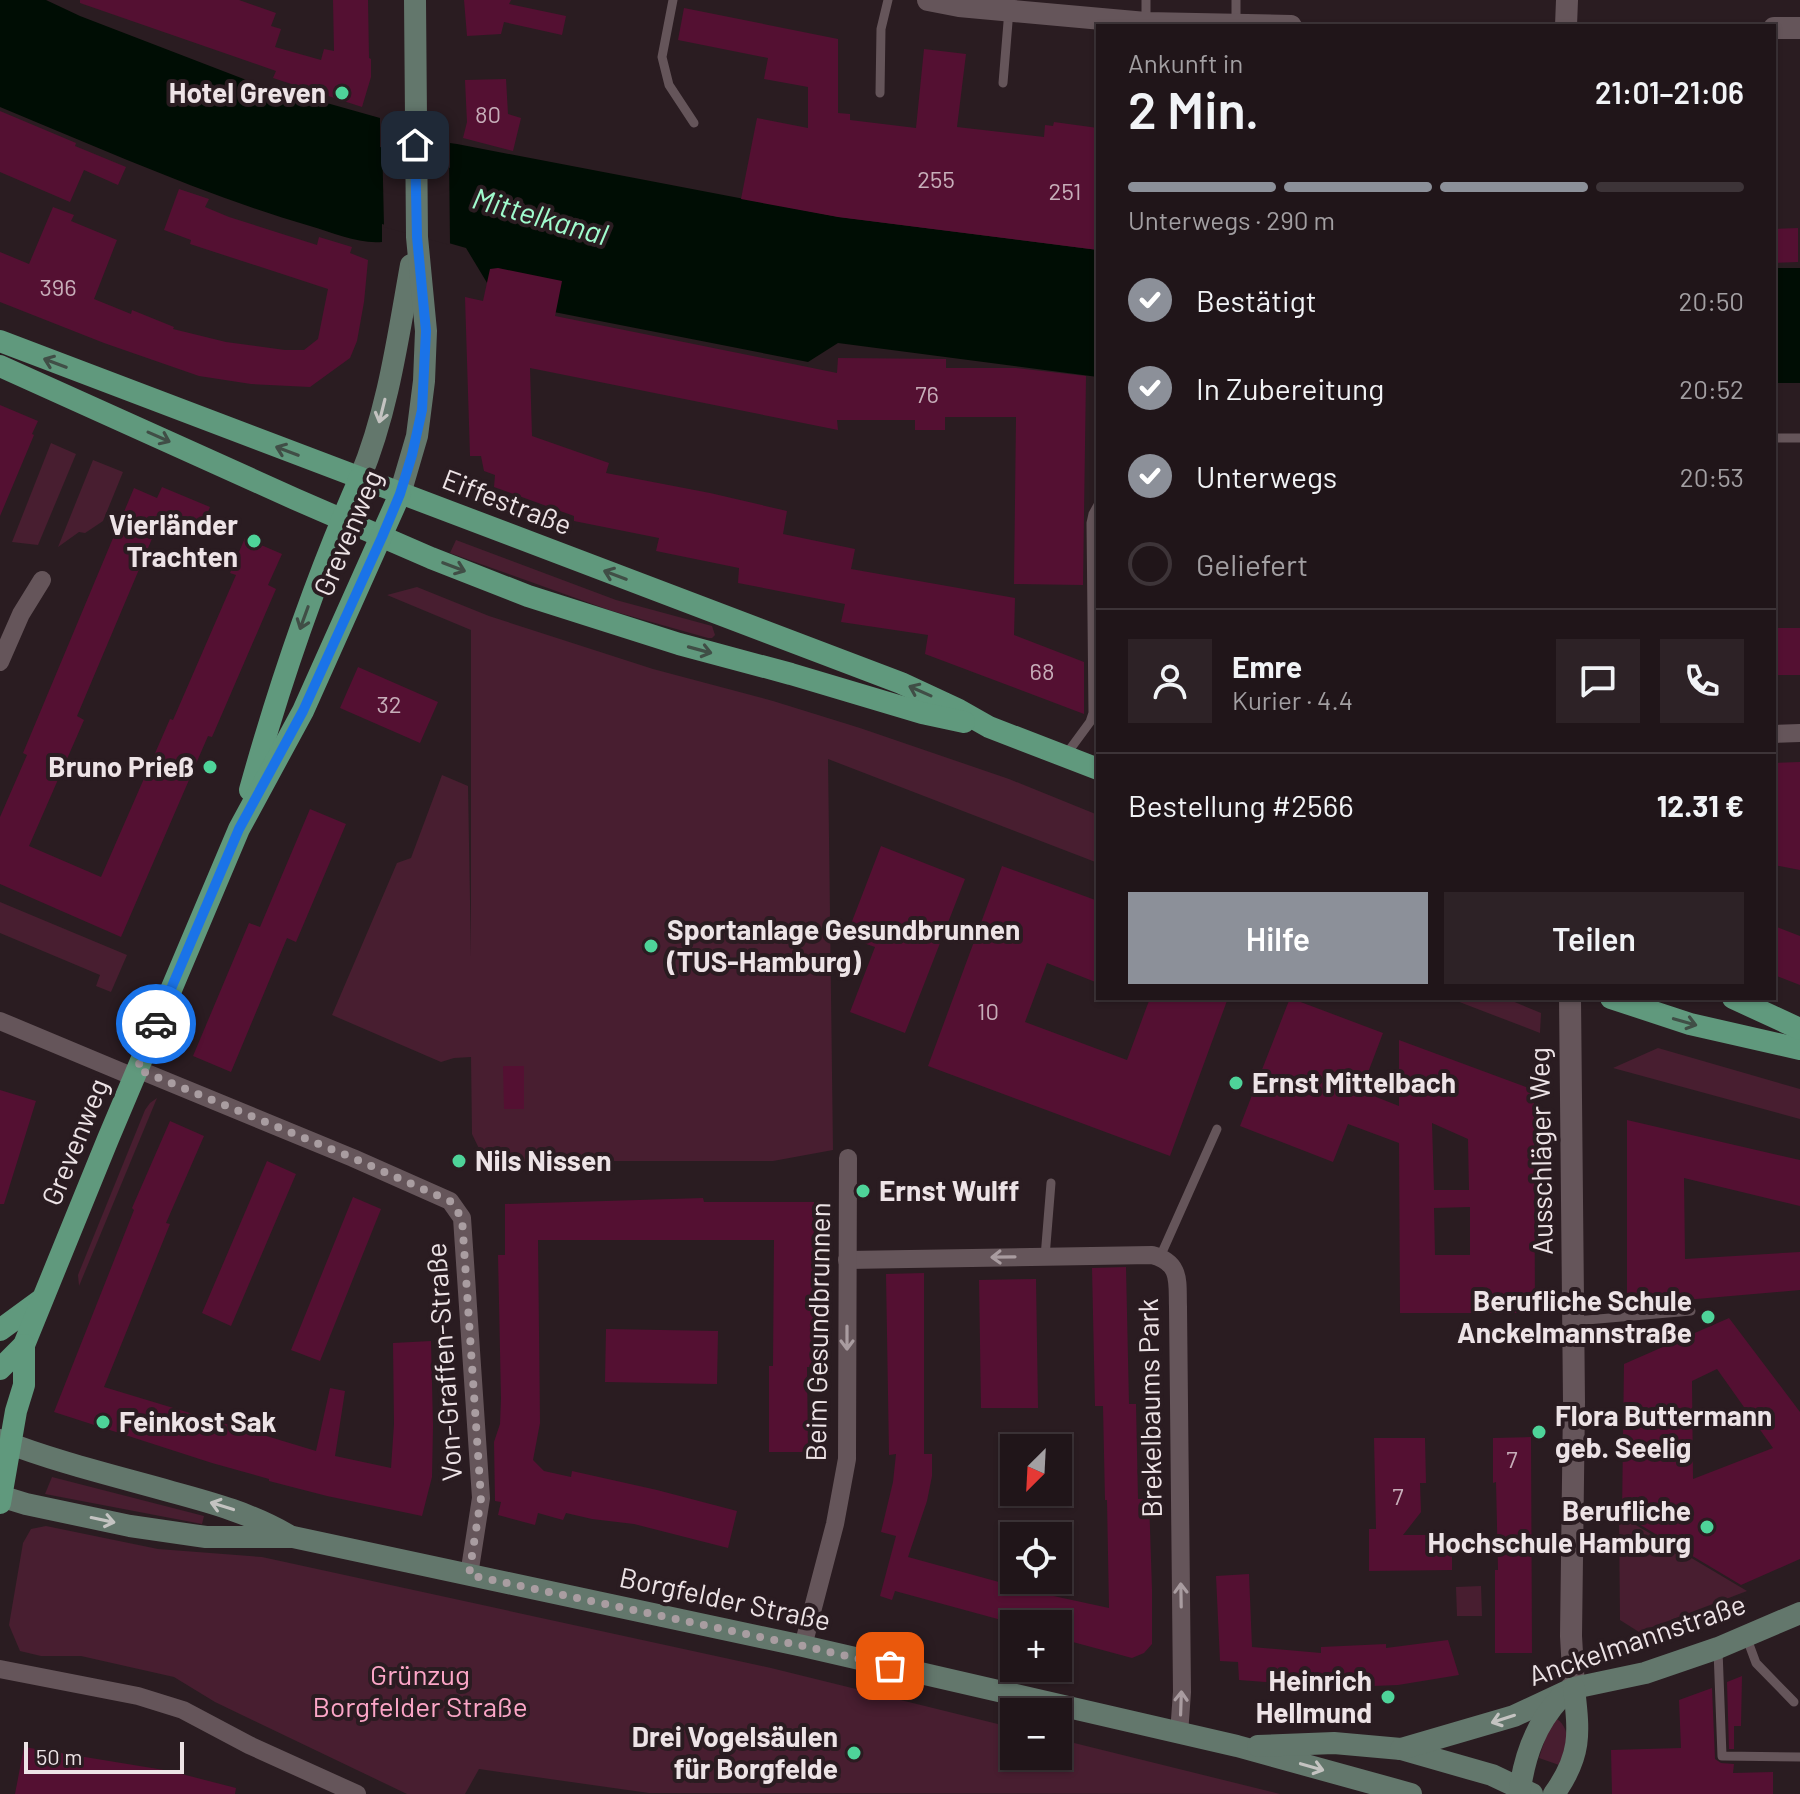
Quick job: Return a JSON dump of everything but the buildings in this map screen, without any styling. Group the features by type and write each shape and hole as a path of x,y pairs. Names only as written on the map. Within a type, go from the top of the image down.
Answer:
{"main road":[{"name":"Grevenweg","path":"0,1503 3,1440 24,1385 24,1345 239,829 303,711 382,537 400,494 417,436 426,331 417,237 415,0"},
{"name":"Grevenweg","path":"239,829 275,698 380,422 417,237"},
{"name":"Eiffestraße","path":"0,341 901,683 989,727 1096,768"},
{"name":"Eiffestraße","path":"0,366 382,537 528,596 922,713 989,727"},
{"path":"1617,1000 1690,1024 1800,1049"},
{"path":"1737,1000 1800,1029"},
{"path":"0,1330 42,1300"},
{"name":"Grevenweg","path":"0,1369 24,1345"},
{"name":"Borgfelder Straße","path":"3,1440 38,1454 229,1508 293,1537"},
{"name":"Borgfelder Straße","path":"0,1497 130,1526 206,1537 293,1537 803,1646 1237,1746 1411,1794"},
{"name":"Anckelmannstraße","path":"1401,1749 1514,1716 1574,1688 1645,1673 1718,1648 1800,1613"},
{"path":"1525,1792 1528,1752 1534,1735 1557,1702 1574,1688"},
{"name":"Ausschläger Weg","path":"1554,1794 1570,1769 1578,1737 1574,1688"},
{"name":"Borgfelder Straße","path":"1237,1746 1334,1743 1401,1749 1492,1775 1525,1792"}],"street":[{"path":"928,0 1146,23 1191,24"},
{"path":"1566,24 1567,0"},
{"path":"1776,28 1800,28"},
{"path":"0,662 21,614 42,580"},
{"path":"1776,734 1800,733"},
{"name":"Ausschläger Weg","path":"1570,1000 1573,1322 1571,1636 1574,1688"},
{"name":"Von-Graffen-Straße","path":"0,1021 353,1158 450,1201 462,1218 481,1498 469,1575"},
{"name":"Beim Gesundbrunnen","path":"803,1646 835,1524 847,1459 848,1158"},
{"name":"Brekelbaums Park","path":"847,1260 1152,1255 1167,1260 1177,1274 1182,1692 1179,1734"},
{"path":"0,1669 138,1696 183,1710 249,1745 357,1794"}],"lane":[{"path":"673,0 662,57 669,85 694,123"},
{"path":"880,93 881,29 888,0"},
{"path":"1146,0 1146,23"},
{"path":"1236,0 1236,24"},
{"path":"1003,83 1009,10"},
{"path":"1776,438 1800,438"},
{"path":"1065,756 1093,713 1091,523 1096,509"},
{"path":"1160,1257 1217,1129"},
{"path":"1045,1257 1051,1183"},
{"path":"1573,1322 1691,1311"},
{"path":"1746,1636 1756,1663 1794,1702"},
{"path":"1718,1648 1722,1756 1800,1757"}],"green space":[{"path":"51,443 76,454 38,545 12,542"},
{"path":"93,460 123,472 103,521 85,533 79,532 58,547"},
{"path":"456,540 616,600 712,626 715,635 708,638 609,610 450,553"},
{"name":"Sportanlage Gesundbrunnen (TUS-Hamburg)","path":"417,587 489,616 653,669 860,728 1009,779 1096,814 1096,862 828,759 833,1150 773,1161 485,1161 472,1134 471,1057 441,1062 332,1015 397,863 411,858 442,775 468,786 471,958 471,630 387,595"},
{"path":"0,902 127,955 111,992 96,986 100,975 0,933"},
{"path":"1454,1000 1510,1000 1541,1013 1540,1033"},
{"path":"1658,1048 1800,1089 1800,1119 1613,1068"},
{"path":"157,1098 79,1286 78,1275 145,1110"},
{"path":"52,1477 204,1516 202,1524 45,1494"},
{"path":"1619,1515 1747,1591 1639,1632 1620,1620"},
{"name":"Grünzug Borgfelder Straße","path":"46,1526 158,1549 262,1557 771,1668 1000,1725 1000,1770 1072,1770 1072,1742 1280,1794 649,1793 479,1769 465,1794 407,1794 215,1702 174,1677 81,1656 41,1656 20,1651 9,1625 23,1543 31,1529"},
{"path":"1481,1586 1482,1616 1457,1616 1456,1587"},
{"path":"1557,1719 1567,1735 1559,1765 1539,1758 1549,1727"}],"water":[{"name":"Mittelkanal","path":"0,0 46,0 249,81 380,118 380,147 450,168 450,143 839,217 1096,250 1096,377 838,343 808,362 498,301 466,248 382,224 382,242 337,235 192,186 0,107"},
{"path":"1776,268 1800,268 1800,383 1776,383"}],"pier":[{"path":"382,135 384,144 446,162 446,154 449,155 450,245 384,227"}],"way so far":[{"path":"156,1024 137,1069 450,1201 462,1218 481,1498 469,1575 890,1666"}],"place":[{"name":"Hotel Greven","path":"342,93"},
{"name":"Vierländer Trachten","path":"254,541"},
{"name":"Bruno Prieß","path":"210,767"},
{"name":"Sportanlage Gesundbrunnen (TUS-Hamburg)","path":"651,946"},
{"name":"Ernst Mittelbach","path":"1236,1083"},
{"name":"Nils Nissen","path":"459,1161"},
{"name":"Ernst Wulff","path":"863,1191"},
{"name":"Berufliche Schule Anckelmannstraße","path":"1708,1317"},
{"name":"Feinkost Sak","path":"103,1422"},
{"name":"Flora Buttermann geb. Seelig","path":"1539,1432"},
{"name":"Berufliche Hochschule Hamburg","path":"1707,1527"},
{"name":"Heinrich Hellmund","path":"1388,1697"},
{"name":"Drei Vogelsäulen für Borgfelde","path":"854,1753"}],"route":[{"path":"156,1024 239,829 303,711 382,537 412,455 422,410 426,331 417,237 415,145"}]}
